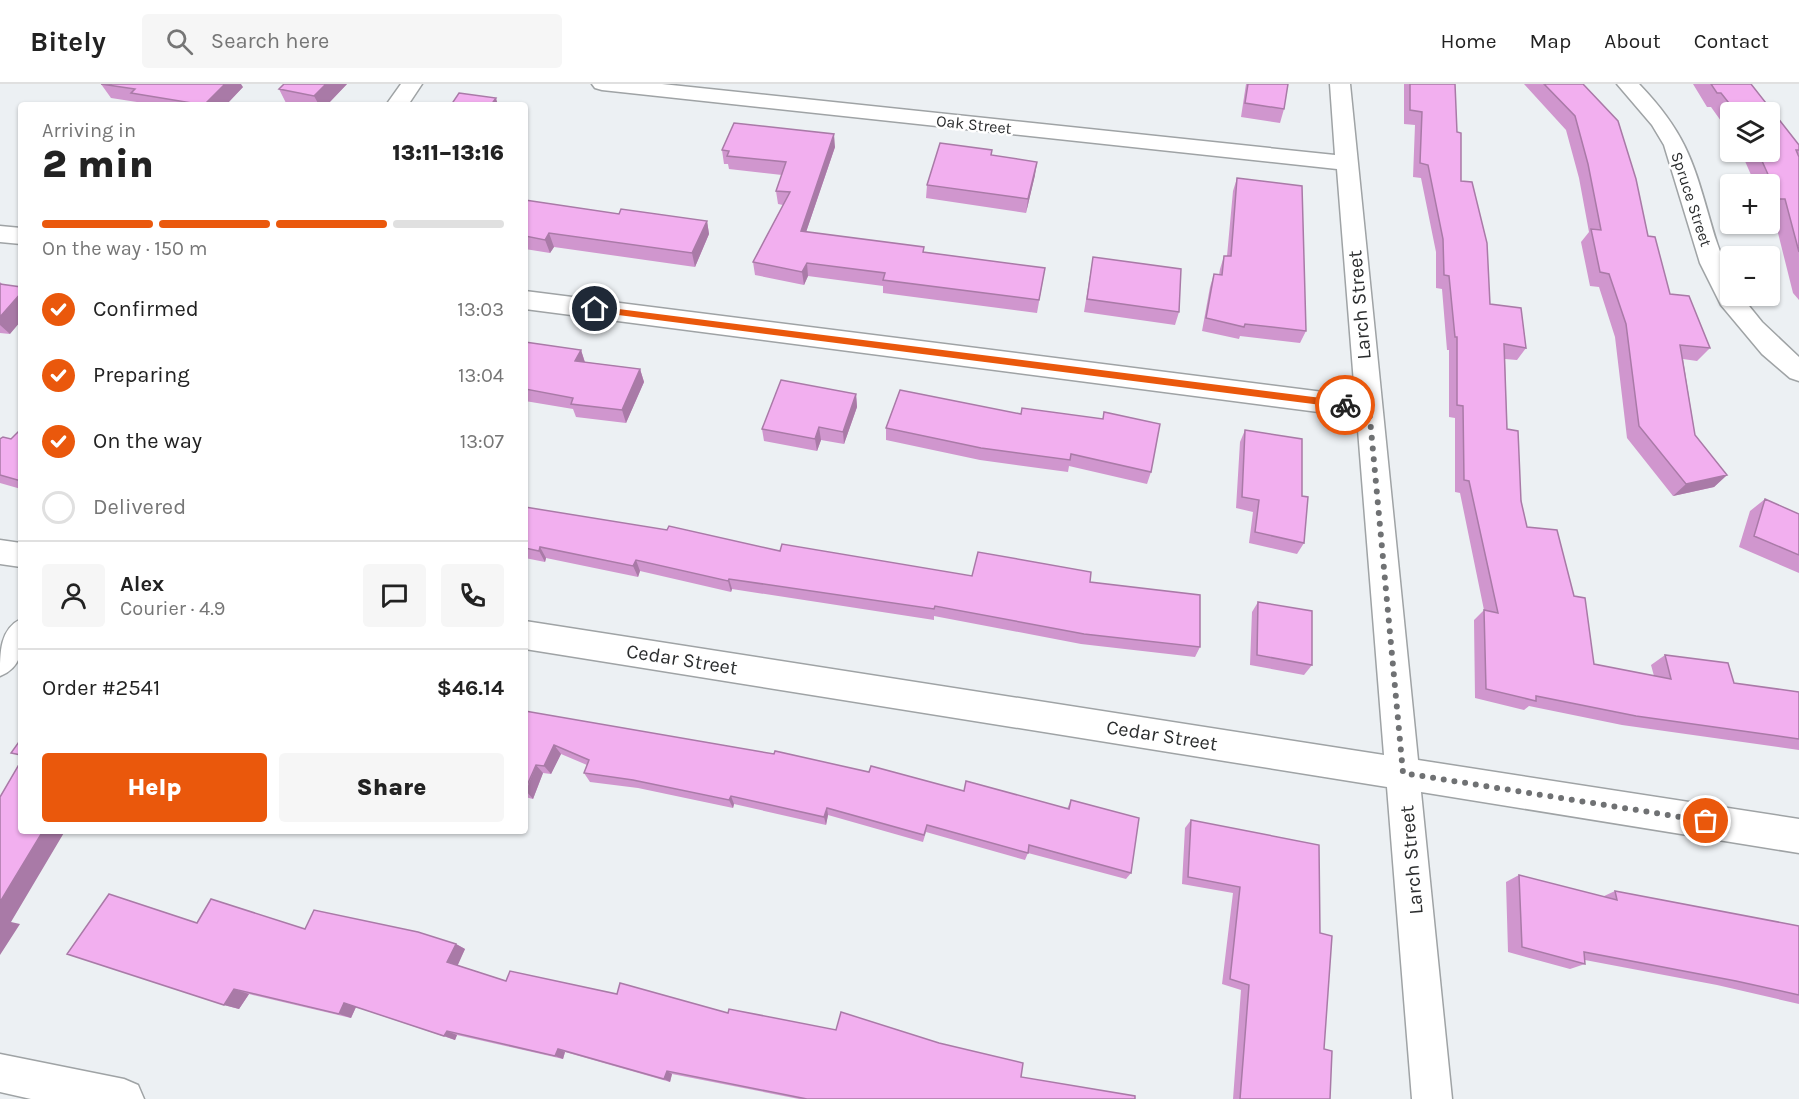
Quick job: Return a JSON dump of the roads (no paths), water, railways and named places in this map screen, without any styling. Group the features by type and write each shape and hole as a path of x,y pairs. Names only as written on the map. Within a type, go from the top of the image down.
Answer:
{"street":[{"path":"399,102 412,84"},
{"name":"Oak Street","path":"602,84 1347,164"},
{"name":"Larch Street","path":"1340,84 1432,1099"},
{"name":"Spruce Street","path":"1627,84 1656,114 1675,145 1711,259 1729,299 1779,356 1799,371"},
{"path":"0,234 18,236"},
{"path":"528,300 1369,408"},
{"path":"0,552 18,555"},
{"name":"Cedar Street","path":"528,634 1799,836"},
{"path":"0,662 18,637"},
{"path":"0,1073 124,1099"}]}
